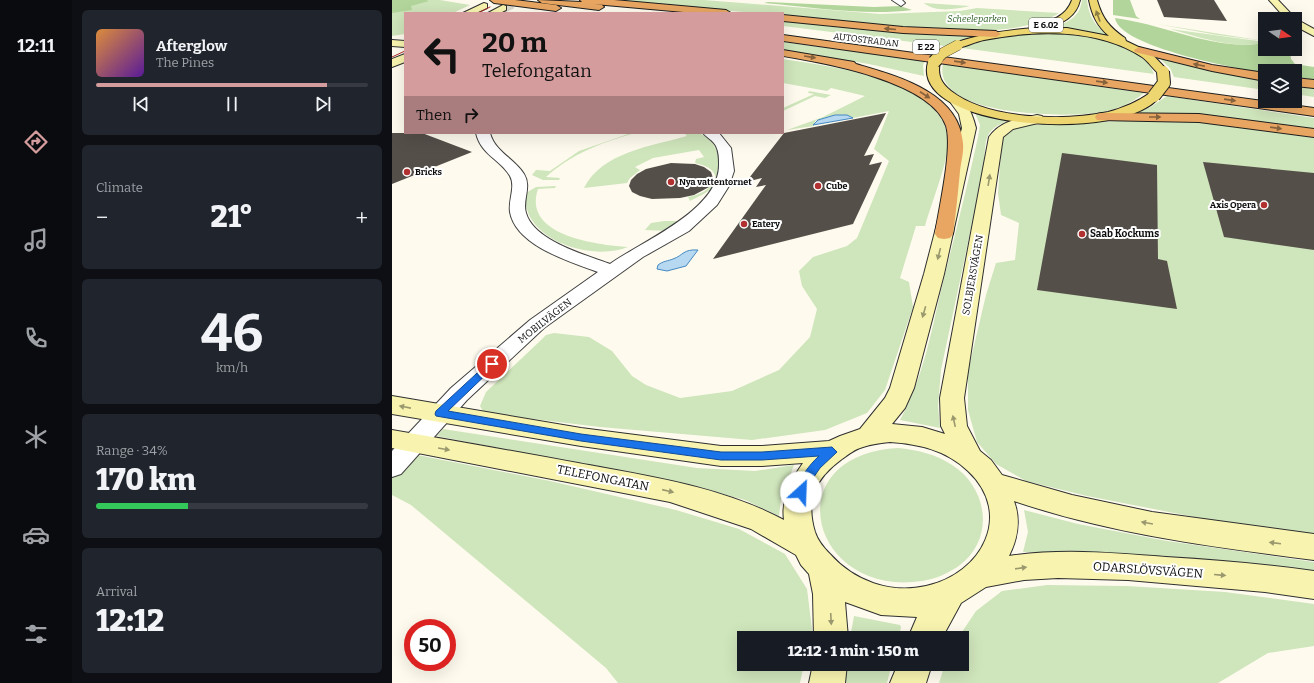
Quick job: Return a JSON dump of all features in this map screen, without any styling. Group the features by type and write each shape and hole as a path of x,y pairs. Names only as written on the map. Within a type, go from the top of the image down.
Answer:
{"highway":[{"path":"494,0 587,12"},
{"path":"542,0 645,12"},
{"path":"584,0 715,12"},
{"path":"481,3 541,12"},
{"path":"784,18 909,30 996,34"},
{"name":"AUTOSTRADAN","path":"784,29 1066,72"},
{"name":"AUTOSTRADAN","path":"784,38 1066,72"},
{"path":"1134,48 1212,68 1258,76"},
{"path":"784,53 918,79 941,89"},
{"path":"836,62 893,79 915,89 932,100 948,118 956,142 944,234"},
{"name":"E 22","path":"1066,72 1258,93"},
{"name":"E 22","path":"1066,72 1314,112"},
{"path":"1302,83 1314,84"},
{"path":"1302,99 1314,101"},
{"path":"1102,117 1199,118 1314,133"}],"main road":[{"name":"E 6.02","path":"1010,32 1043,26 1062,19 1071,12 1076,0"},
{"path":"954,99 994,113 1037,119 1066,120 1102,117 1128,110 1154,96 1164,83 1163,72 1155,62 1108,31 1100,23 1093,0"},
{"path":"1272,0 1284,12"},
{"path":"469,12 481,3"},
{"path":"495,12 503,8"},
{"path":"1302,26 1314,34"},
{"path":"869,436 896,402 902,388 944,234 969,128 966,114 954,99 941,89 934,80 932,68 934,62 943,53 958,45 996,34 1036,30 1075,33 1106,38 1134,48"},
{"path":"392,64 404,58"},
{"name":"SOLBJERSVÄGEN","path":"970,457 954,426 952,398 996,137 999,131 1006,127 1037,119"},
{"path":"392,405 581,437 721,456 762,456 832,452"},
{"path":"890,433 911,434 932,438 952,446 970,457 987,474 993,483 1001,501 1004,519 1002,538 995,557 982,574 968,585 949,594 931,600 912,602 879,599 855,592 838,583 824,572 804,545 798,524 798,502 804,483 816,465 832,452 856,439 890,433"},
{"name":"TELEFONGATAN","path":"402,441 670,491 720,506 761,521 804,545"},
{"path":"993,483 1054,504 1093,513 1224,536 1314,547"},
{"name":"ODARSLÖVSVÄGEN","path":"982,574 1024,567 1058,565 1128,567 1265,578 1314,585"},
{"path":"824,572 829,594 831,631"},
{"path":"928,631 949,594"},
{"path":"827,683 829,671"},
{"path":"908,683 912,671"}],"street":[{"path":"483,134 483,137 490,149 518,175 520,184 517,204 518,212 520,220 530,233 555,248 612,271"},
{"name":"MOBILVÄGEN","path":"392,467 402,441 440,414 459,394 537,324 637,253 655,245 679,230 698,215 713,198 725,178 727,165 723,145 711,134"}],"green space":[{"path":"392,0 440,0 470,5 455,12 404,12 404,34 392,36"},
{"path":"392,0 429,1 411,6 412,10 392,13"},
{"name":"Scheeleparken","path":"597,0 704,0 880,14 960,11 977,8 1059,13 1035,23 1003,29 966,31 885,27 784,16 784,12 743,12"},
{"path":"1082,0 1087,0 1094,22 1112,37 1045,29 1058,26 1074,17 1081,7"},
{"path":"1113,0 1130,0 1136,16 1140,19 1113,15"},
{"path":"764,3 874,7 900,6 912,10 876,12 820,9"},
{"path":"924,3 970,6 940,9"},
{"path":"1115,18 1134,21 1209,41 1228,44 1258,44 1258,56 1291,56 1295,64 1258,64 1258,72 1231,67 1182,55 1157,47 1136,38 1122,29"},
{"path":"784,20 900,32 977,35 944,46 784,26"},
{"path":"1157,24 1258,40 1217,35"},
{"path":"1170,29 1258,41 1258,44 1229,44"},
{"path":"1018,33 1072,35 1114,43 1131,50 1145,60 1154,74 962,48 985,40"},
{"path":"784,42 925,61 923,65 924,76 869,64 784,50"},
{"path":"784,59 855,72 882,80 907,90 928,104 942,121 948,142 942,172 925,226 916,226 900,278 909,282 913,307 885,390 867,413 825,430 752,440 600,427 484,413 480,406 486,392 546,335 554,333 589,337 612,351 632,376 646,385 680,398 732,391 779,370 810,337 817,309 802,286 799,271 813,257 847,246 857,238 889,161 874,149 889,111 853,118 831,116 815,121 814,126 787,130 823,117 865,96 831,88 827,91 784,83"},
{"path":"1160,59 1203,69 1258,79 1258,89 1174,77 1170,68"},
{"path":"943,64 1144,93 1135,100 1114,109 1086,114 1035,114 1006,110 980,104 958,95 945,82"},
{"path":"1302,65 1314,67 1314,81 1302,79"},
{"path":"1302,86 1314,87 1314,97 1302,95"},
{"path":"809,91 831,95 825,98 815,96 784,111 784,108 814,94 808,93"},
{"path":"1167,96 1314,118 1314,129 1221,117 1135,113 1149,108"},
{"path":"975,113 1010,120 994,128 987,137 984,167 941,370 938,406 940,428 900,420 908,405 925,357 965,194 980,125"},
{"path":"1147,120 1225,124 1314,136 1314,537 1256,529 1087,496 1026,481 996,464 977,442 968,410 968,371 986,295 996,263 1015,260 1019,223 1001,215 998,193 1002,138 1018,127 1030,125"},
{"path":"628,134 632,134 611,140 577,155 546,177 560,178 559,180 543,180 532,175 536,170 550,171 579,151"},
{"path":"685,134 700,134 705,136 715,146 718,152 720,166 717,180 712,188 702,195 690,201 688,197 705,191 716,178 711,169 695,163 696,159 704,157 699,150 653,158 635,167 640,170 630,178 627,183 584,188 592,176 615,158 644,147 687,136"},
{"path":"556,186 555,188 538,189 536,205 541,218 551,227 565,235 582,240 599,244 628,247 603,252 589,251 562,244 540,229 532,220 527,211 526,193 536,187"},
{"path":"680,221 667,231 645,230 651,223"},
{"path":"443,429 697,468 755,471 794,465 781,499 779,516 745,500 690,485 437,436"},
{"path":"898,448 926,453 952,465 964,475 973,487 980,500 983,514 979,541 971,554 960,565 951,571 922,581 884,580 854,568 832,548 822,524 822,498 834,474 859,456"},
{"path":"392,450 550,481 676,510 739,529 785,554 807,589 812,629 812,631 737,631 737,671 803,671 800,683 618,683 606,668 411,505 392,495"},
{"path":"1024,510 1078,524 1167,541 1314,562 1314,577 1078,552 1023,552 1028,532"},
{"path":"1047,585 1127,586 1225,592 1314,604 1314,646 1268,653 1218,683 939,683 943,671 969,671 969,631 963,631 976,611 1002,591"},
{"path":"854,616 900,625 901,627 900,631 851,631"},
{"path":"845,671 890,671 887,683 844,683"}],"water":[{"path":"835,115 847,115 853,118 813,125 818,120"},
{"path":"698,250 686,266 667,271 657,269 658,265 677,257 686,251"}],"building":[{"path":"1157,0 1214,0 1227,21 1164,17"},
{"name":"Cube","path":"886,113 864,156 874,154 869,165 882,162 853,224 713,259 766,185 756,187 762,178 746,182 784,133"},
{"path":"392,133 425,134 472,152 392,184"},
{"name":"Saab Kockums","path":"1062,153 1157,165 1158,259 1167,261 1177,309 1037,290"},
{"name":"Axis Opera","path":"1203,162 1314,173 1314,250 1224,237"},
{"name":"Nya vattentornet","path":"671,163 695,164 704,167 711,172 714,181 711,186 694,195 680,198 652,199 632,192 629,186 631,180 637,174 646,169"}],"tunnel":[{"path":"503,8 520,0"}],"tram line":[{"path":"480,12 490,7"},
{"path":"392,57 404,51"}],"place":[{"name":"Bricks","path":"407,172"},
{"name":"Nya vattentornet","path":"671,182"},
{"name":"Cube","path":"818,186"},
{"name":"Axis Opera","path":"1264,205"},
{"name":"Eatery","path":"744,224"},
{"name":"Saab Kockums","path":"1082,234"}],"route":[{"path":"492,364 459,394 440,414 581,437 721,456 762,456 832,452 816,465 804,483 801,492"}]}
